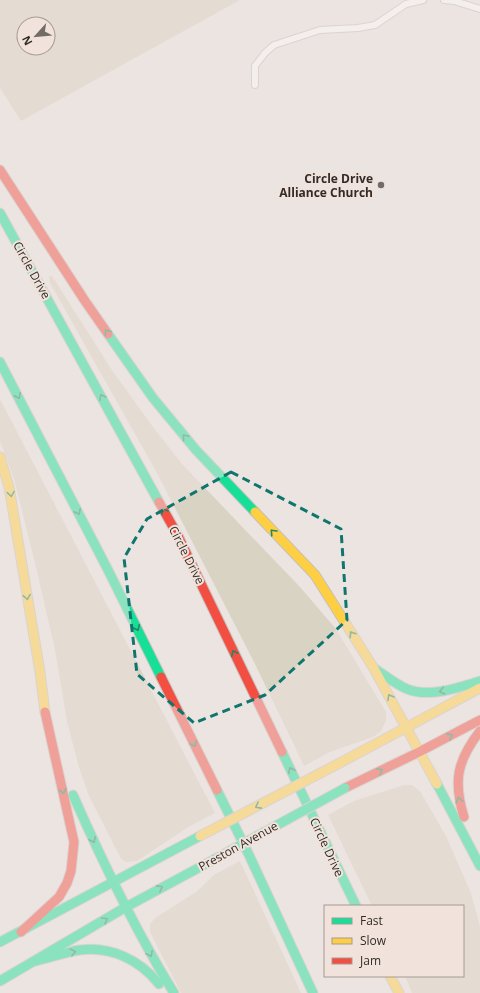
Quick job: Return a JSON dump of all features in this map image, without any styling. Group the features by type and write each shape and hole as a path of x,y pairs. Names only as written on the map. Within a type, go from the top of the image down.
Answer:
{"main road":[{"path":"0,170 85,301 153,398 196,450 315,575 373,667 480,865"},
{"name":"Circle Drive","path":"0,213 66,330 177,534 356,905"},
{"path":"0,362 126,606 249,855 313,993"},
{"path":"0,457 9,487 46,712 74,842 71,871 67,883 59,897 21,932"},
{"path":"373,667 406,689 421,693 447,690 480,681"},
{"path":"0,942 480,688"},
{"path":"46,712 74,796 92,838 153,959 174,993"},
{"name":"Preston Avenue","path":"0,981 35,962 126,907 345,788 480,720"},
{"path":"480,732 466,750 458,771 457,791 462,812 480,865"},
{"path":"35,962 81,950 112,952 131,959 146,969 167,993"},
{"path":"391,977 399,993"}],"lane":[{"path":"255,85 255,66 265,53 274,45 320,30 358,28 374,25 406,4 423,0"},
{"path":"444,0 454,1 480,9"}],"highlighted area":[{"path":"231,472 341,529 347,620 265,695 194,723 137,674 124,558 147,519"}],"shaded area":[{"path":"0,0 240,0 21,121 0,88"},
{"path":"50,276 52,276 112,370 182,464 300,587 336,629 386,712 386,721 381,731 373,737 330,752 304,766 255,664 157,473 50,283"},
{"path":"0,399 215,813 190,826 137,861 126,862 121,859 88,794 78,764 67,722 55,650 35,563 14,479 0,441"},
{"path":"404,785 412,785 420,791 446,836 471,893 480,927 480,993 412,993 405,977 464,977 464,905 372,905 328,815 354,801"},
{"path":"240,861 301,993 181,993 150,932 150,924 155,918 196,892 215,874"}],"traffic: fast":[{"path":"0,213 159,502"},
{"path":"108,334 153,398 196,450 255,512"},
{"path":"0,362 108,570 161,677"},
{"path":"375,669 398,685 416,692 425,693 444,691 480,681"},
{"path":"282,752 356,905"},
{"path":"437,784 480,866"},
{"path":"215,859 345,788"},
{"path":"217,790 313,993"},
{"path":"73,795 120,896 174,993"},
{"path":"0,942 200,836"},
{"path":"0,981 126,907 215,859"},
{"path":"35,961 80,950 103,950 124,956 134,962 151,975 159,984"}],"traffic: slow":[{"path":"0,457 9,487 40,672 45,712"},
{"path":"255,512 315,575 373,667 437,784"},
{"path":"334,766 480,688"},
{"path":"200,836 334,766"},
{"path":"391,977 399,993"}],"traffic: jam":[{"path":"0,170 108,334"},
{"path":"159,502 177,534 282,752"},
{"path":"161,677 217,790"},
{"path":"21,932 59,897 67,883 71,871 74,842 45,712"},
{"path":"345,788 480,720"},
{"path":"464,817 459,793 459,772 466,752 480,731"}],"place":[{"name":"Circle Drive Alliance Church","path":"381,185"}]}
